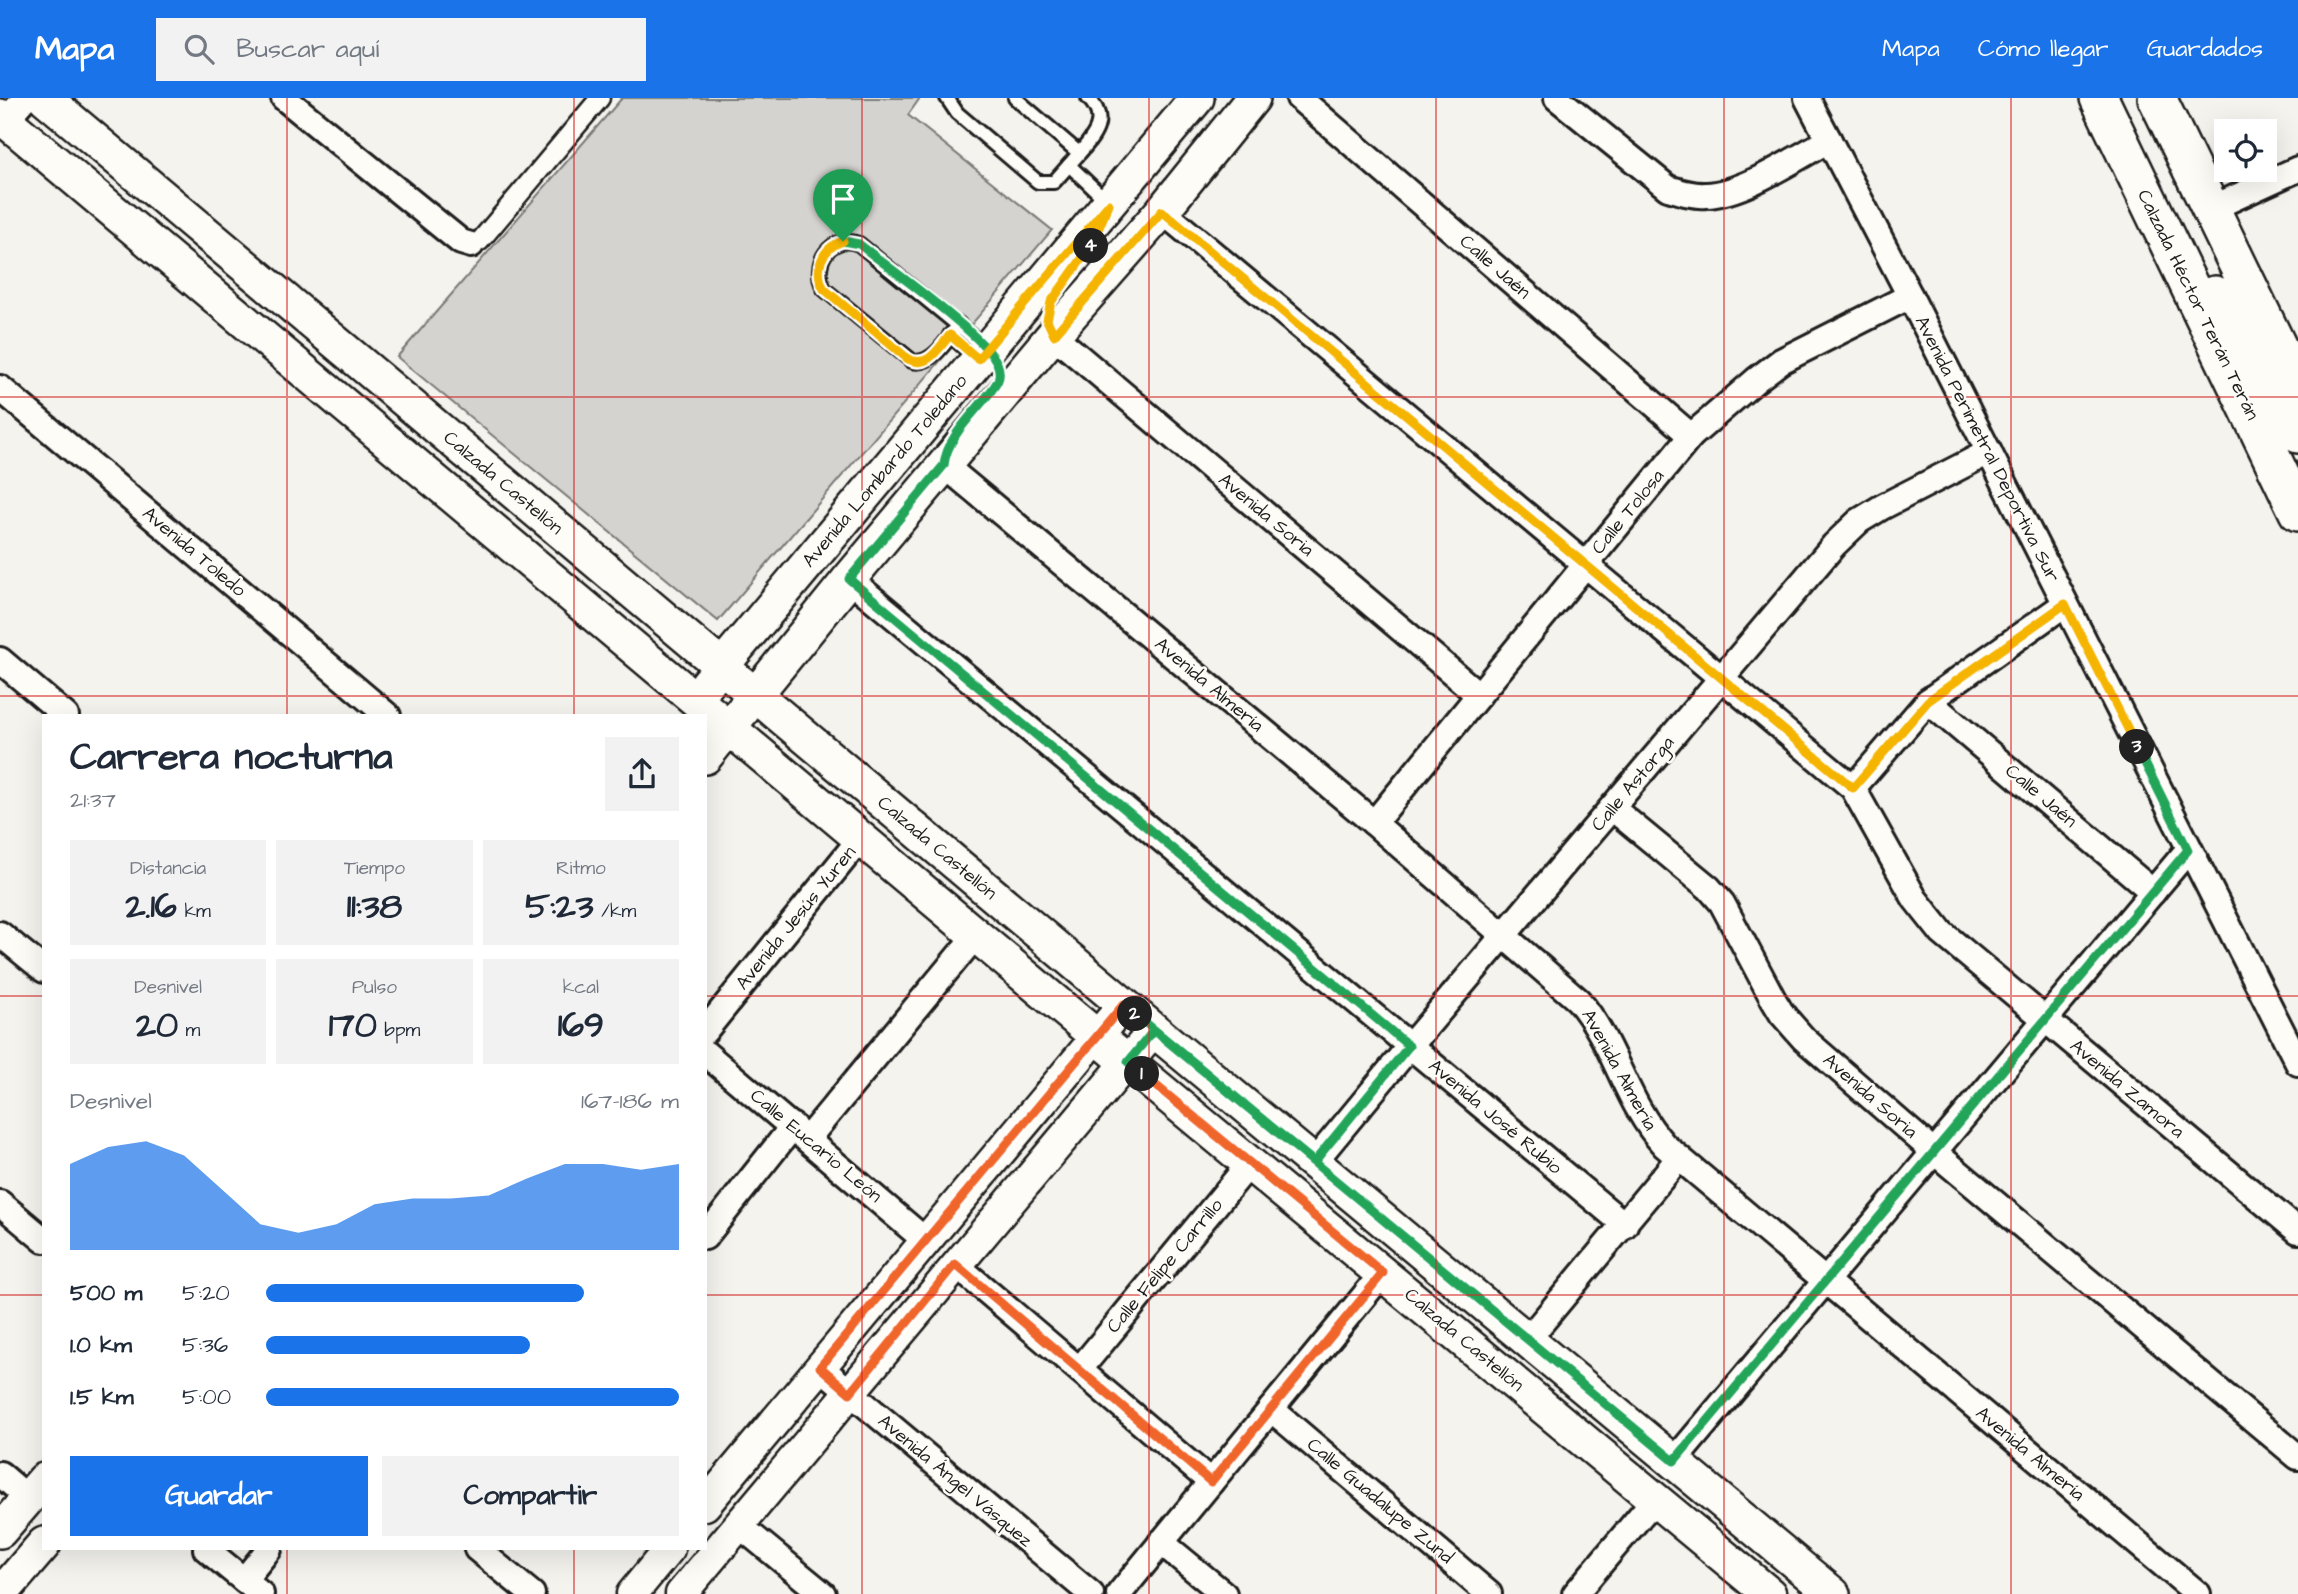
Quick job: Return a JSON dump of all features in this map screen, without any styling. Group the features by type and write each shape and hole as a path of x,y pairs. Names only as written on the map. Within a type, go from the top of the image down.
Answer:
{"main road":[{"name":"Calzada Castellón","path":"45,98 1154,1030 1674,1461 1820,1590"},
{"name":"Avenida Lombardo Toledano","path":"688,707 1197,98"},
{"path":"1222,135 1242,98"},
{"path":"707,755 849,579 1162,211 1253,98"},
{"name":"Calzada Héctor Terán Terán","path":"2099,98 2298,512"},
{"path":"2157,98 2298,389"},
{"name":"Calzada Castellón","path":"8,115 688,707"},
{"path":"1054,335 1047,320 1051,302 1097,237 1109,204"},
{"path":"2196,300 2216,295 2227,301 2237,315 2298,434"},
{"path":"944,465 945,457 957,435 999,379 996,362 983,354"},
{"name":"Calzada Castellón","path":"707,717 729,728 1769,1594"},
{"path":"0,1531 36,1489"},
{"path":"1,1594 42,1546"}],"street":[{"path":"284,98 461,242 471,245 480,241 600,98"},
{"name":"Calle Jaén","path":"1299,98 1691,436"},
{"path":"1558,98 1668,188 1685,193 1722,193 1744,186 1829,140"},
{"name":"Avenida Perimetral Deportiva Sur","path":"1807,98 2298,1063"},
{"path":"2210,209 2298,169"},
{"name":"Avenida Zamora","path":"1162,211 1853,788 1926,915 1942,933 2298,1231"},
{"name":"Calle Tolosa","path":"1374,823 1691,436 1782,361 1910,296"},
{"name":"Avenida Soria","path":"1054,335 1479,695"},
{"name":"Avenida Toledo","path":"0,388 386,714"},
{"name":"Calle Astorga","path":"1314,1162 1409,1046 1506,935 1834,545 1859,521 1882,507 1989,452"},
{"name":"Avenida Almería","path":"944,465 1506,935 1588,1011 1638,1112 1649,1129 1678,1159 2198,1594"},
{"name":"Avenida José Rubio","path":"849,579 1625,1225"},
{"path":"1853,788 1928,701 2065,604"},
{"path":"0,660 64,714"},
{"name":"Calle Jaén","path":"1928,701 2153,892"},
{"name":"Avenida Soria","path":"1612,808 1709,888 1721,903 1782,1014 1804,1039 1933,1151 2298,1457"},
{"name":"Avenida Jesús Yuren","path":"707,1029 860,839"},
{"path":"1674,1461 2188,850"},
{"path":"0,934 42,968"},
{"path":"707,1235 976,935"},
{"path":"707,1503 1124,1004"},
{"path":"681,1594 955,1264 1154,1030"},
{"name":"Calle Eucario León","path":"707,1055 926,1241"},
{"path":"1528,1339 1678,1159"},
{"name":"Calle Felipe Carrillo","path":"1080,1369 1250,1163"},
{"path":"0,1203 42,1238"},
{"path":"955,1264 1211,1482"},
{"path":"1119,1594 1383,1273"},
{"name":"Avenida Ángel Vásquez","path":"820,1367 1091,1594"},
{"name":"Calle Guadalupe Zund","path":"1271,1409 1489,1594"},
{"path":"0,1474 36,1489"},
{"path":"1575,1594 1654,1500"},
{"path":"739,1525 822,1594"},
{"path":"1161,1542 1224,1594"},
{"path":"207,1550 252,1587 269,1550"},
{"path":"478,1550 532,1594"},
{"path":"632,1594 668,1550"}],"lane":[{"path":"947,98 957,113 1038,182 1054,182 1096,131 1099,124 1098,112 1087,98"},
{"path":"1015,98 1079,153"},
{"path":"1069,165 1109,204"},
{"path":"959,324 928,361 918,363 908,359 824,289 819,272 823,256 836,243 843,241 859,244 959,324 983,354"},
{"path":"950,335 983,354"}],"shaded area":[{"path":"622,98 920,98 908,115 1052,230 718,621 397,357"}],"route":[{"path":"843,241 836,243 823,256 819,272 824,289 912,361 928,361 950,335 978,359 987,349 1109,204 1097,237 1047,311 1047,320 1054,335 1162,211 1853,788 1928,701 2065,604 2188,850 1674,1461 1154,1030 1124,1004 820,1367 850,1393 955,1264 1211,1482 1383,1273 1128,1062 1154,1030 1314,1162 1409,1046 849,579 944,465 948,450 957,435 999,379 999,370 987,349 959,324 859,244 843,241"}]}
